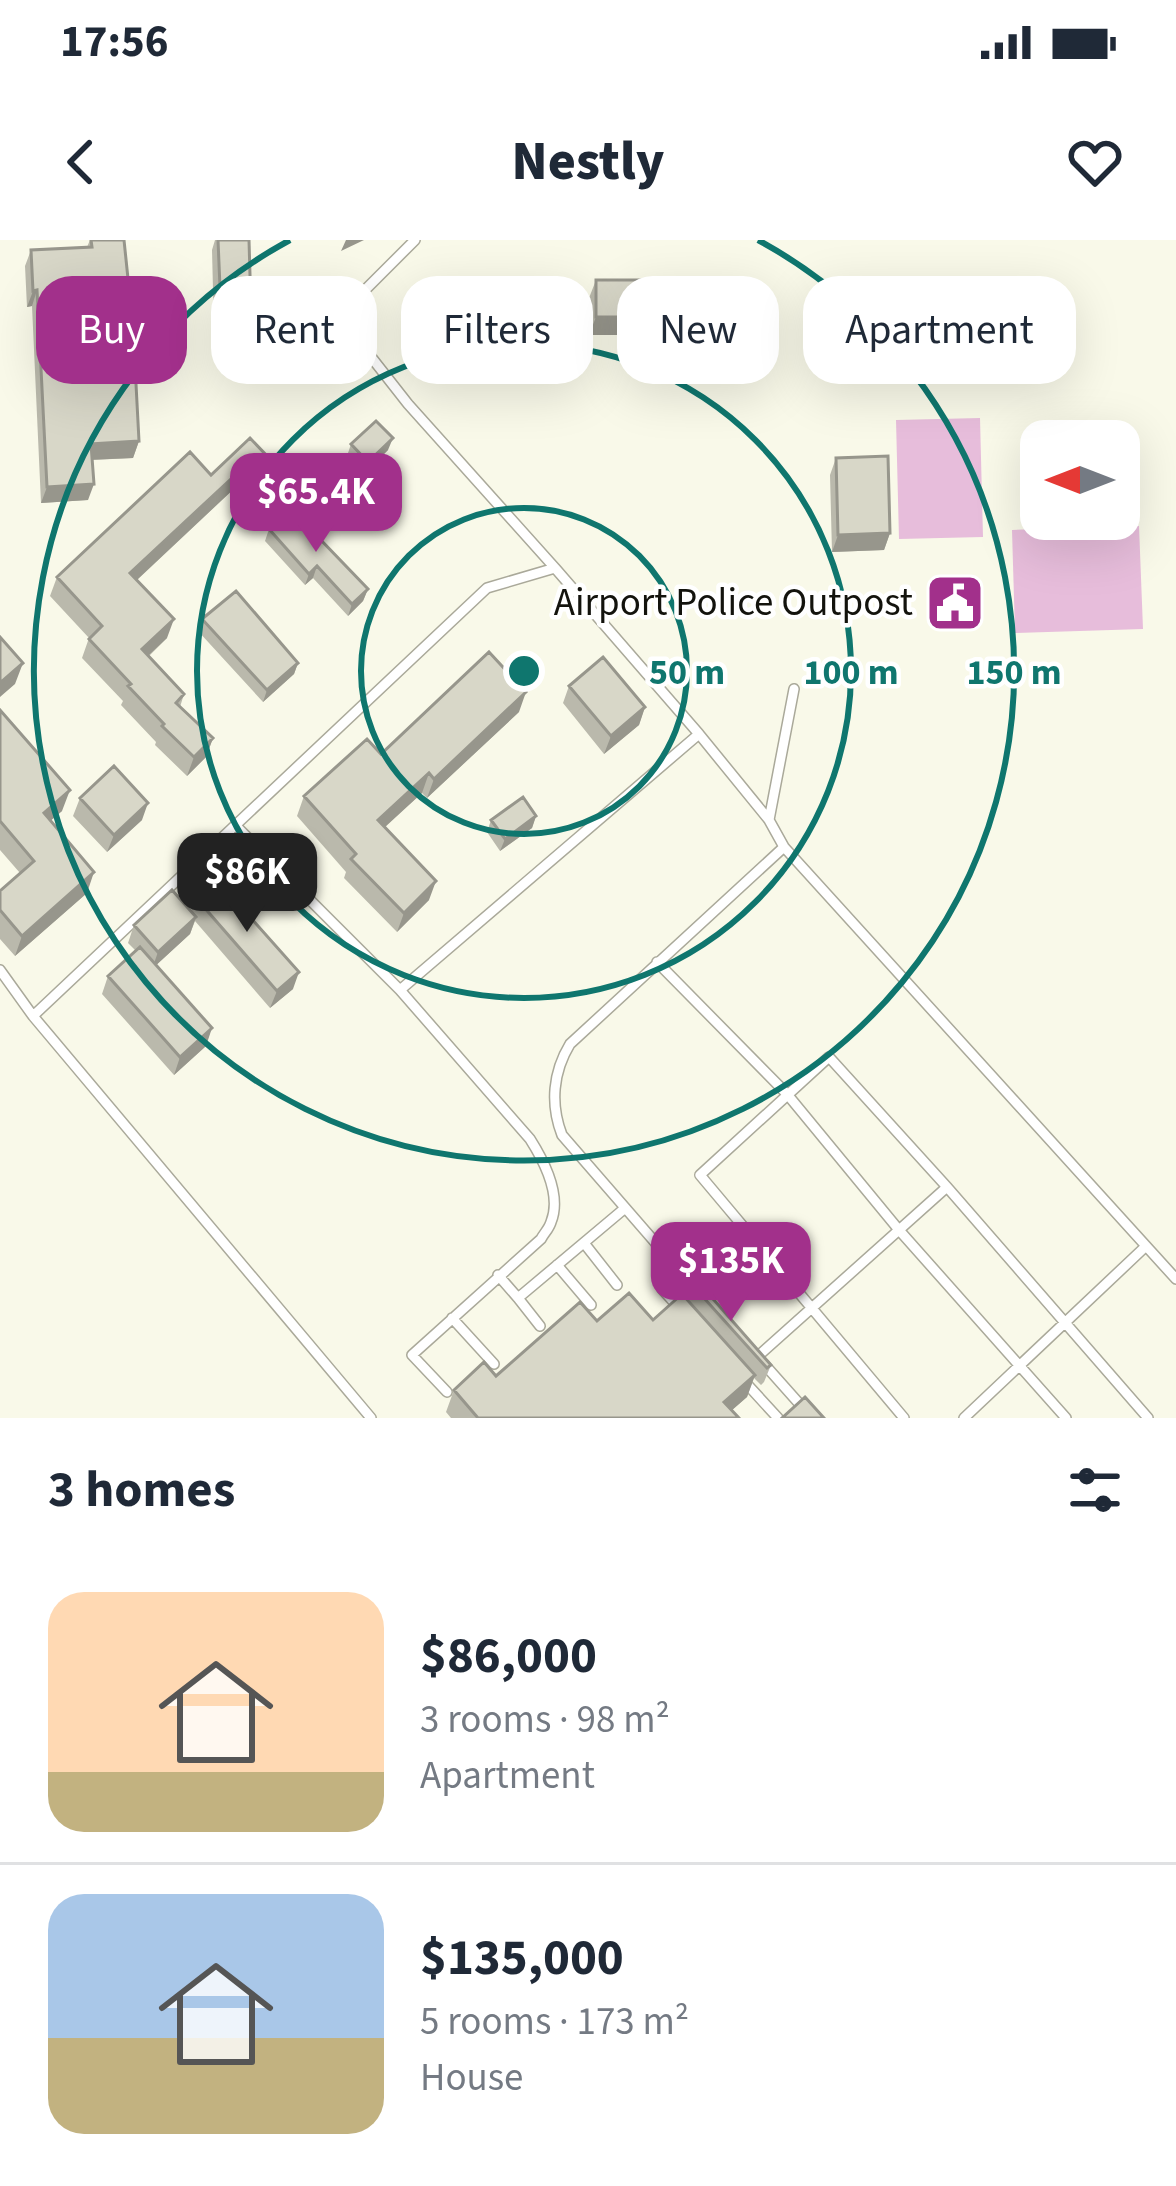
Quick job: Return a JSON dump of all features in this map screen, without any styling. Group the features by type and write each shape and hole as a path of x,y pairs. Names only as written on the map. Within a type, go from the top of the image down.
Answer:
{"lane":[{"path":"415,240 354,307 357,339 408,404 698,734 769,820 784,847 1176,1279"},
{"path":"34,1016 487,588 554,568"},
{"path":"769,820 794,689"},
{"path":"400,990 698,734"},
{"path":"235,825 400,990 530,1139 544,1162 551,1185 552,1222 541,1239 412,1355 447,1392"},
{"path":"715,1310 562,1135 554,1094 558,1064 570,1044 784,847"},
{"path":"657,962 787,1094 899,1230 1066,1418"},
{"path":"0,970 371,1418"},
{"path":"904,1418 700,1175 829,1057 1148,1418"},
{"path":"757,1357 947,1187"},
{"path":"518,1298 624,1209"},
{"path":"584,1243 617,1285"},
{"path":"658,1247 662,1289 691,1322"},
{"path":"964,1418 1145,1247"},
{"path":"557,1265 591,1305"},
{"path":"498,1275 540,1326"},
{"path":"452,1318 494,1364"},
{"path":"743,1341 812,1418"},
{"path":"734,1370 778,1418"}],"shaded area":[{"path":"980,418 983,537 899,539 896,420"},
{"path":"1012,530 1020,530 1020,540 1140,540 1143,629 1015,633"}],"building":[{"path":"91,240 124,240 128,276 36,276 33,291 31,250 92,247"},
{"path":"218,240 249,240 250,276 220,276"},
{"path":"596,280 617,280 617,317 596,317"},
{"path":"42,384 136,384 139,441 91,444 94,484 47,487"},
{"path":"376,421 393,438 368,462 351,444"},
{"path":"250,438 270,459 255,474 246,465 130,573 174,619 142,649 184,694 176,703 213,738 194,757 89,639 102,626 57,577 190,452 211,475"},
{"path":"888,456 890,533 838,535 836,458"},
{"path":"291,509 368,589 352,604 317,566 309,574 269,529"},
{"path":"236,591 298,663 267,690 202,619"},
{"path":"0,637 23,663 0,683"},
{"path":"489,652 526,692 434,779 429,773 378,820 436,881 404,913 351,859 356,854 304,796 367,739 381,754"},
{"path":"603,657 645,707 611,736 569,686"},
{"path":"0,710 70,790 44,813 94,872 22,936 0,910 0,891 34,861 0,821"},
{"path":"114,766 148,803 114,835 80,798"},
{"path":"523,797 536,816 505,839 491,820"},
{"path":"216,879 299,972 277,991 196,898"},
{"path":"172,890 196,917 158,952 134,925"},
{"path":"140,947 212,1028 180,1057 108,976"},
{"path":"699,1283 771,1365 767,1368 694,1287"},
{"path":"629,1293 653,1320 682,1294 755,1375 724,1402 739,1418 478,1418 454,1390 484,1362 496,1376 580,1302 597,1321"},
{"path":"805,1397 824,1418 782,1418"}],"place":[{"name":"Airport Police Outpost","path":"955,603"}]}
